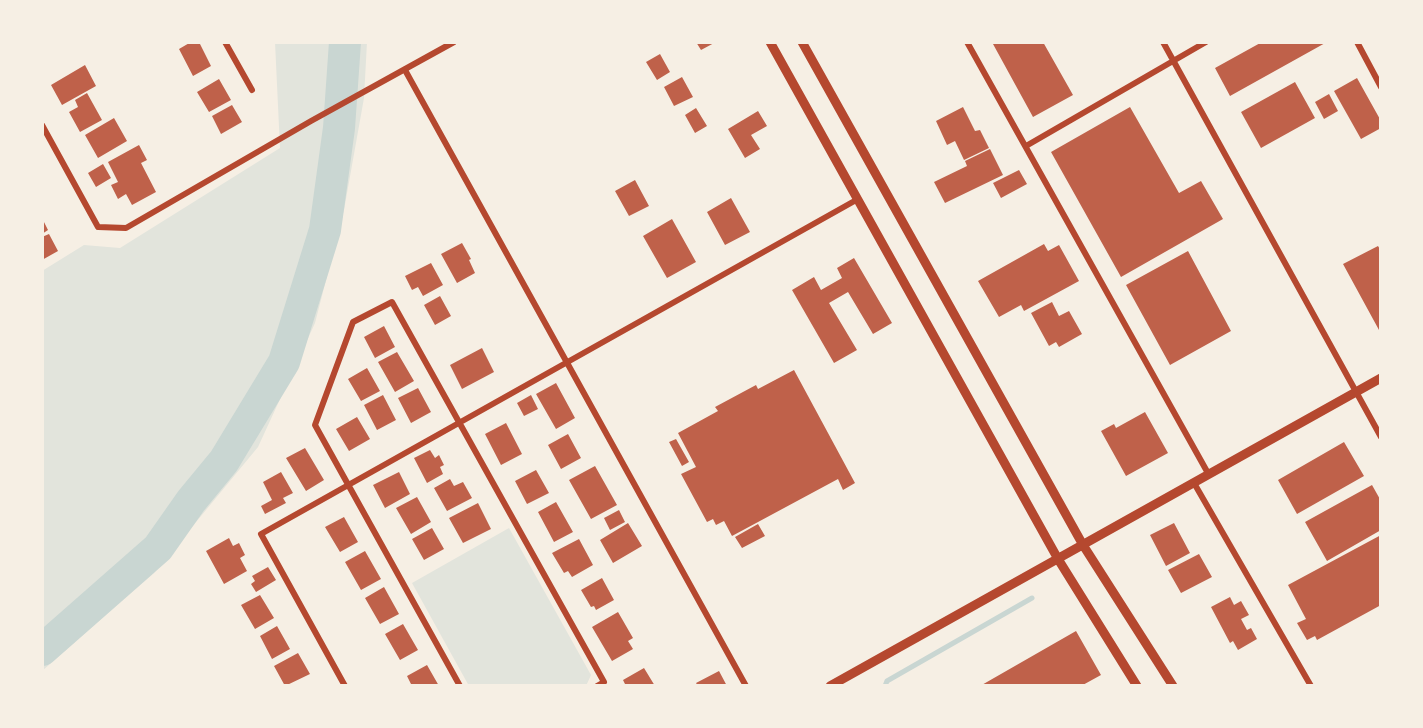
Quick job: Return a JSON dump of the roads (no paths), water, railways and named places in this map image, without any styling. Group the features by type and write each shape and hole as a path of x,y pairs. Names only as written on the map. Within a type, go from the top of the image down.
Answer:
{"street":[{"path":"225,42 252,90"},
{"path":"42,125 98,226 126,228 311,121 454,42"},
{"path":"771,42 1058,559 1137,686"},
{"path":"802,42 1083,545 1173,686"},
{"path":"967,42 1209,475"},
{"path":"1163,42 1381,437"},
{"path":"1026,146 1206,42"},
{"path":"1357,42 1381,87"},
{"path":"405,70 746,686"},
{"path":"345,686 261,534 858,199"},
{"path":"460,686 315,425 353,322 392,302 604,682 597,686"},
{"path":"830,686 1381,378"},
{"path":"1194,483 1311,686"}],"waterway":[{"path":"42,650 158,548 191,501 224,461 284,362 325,230 339,128 345,42"},
{"path":"885,686 887,681 1032,598"}]}
